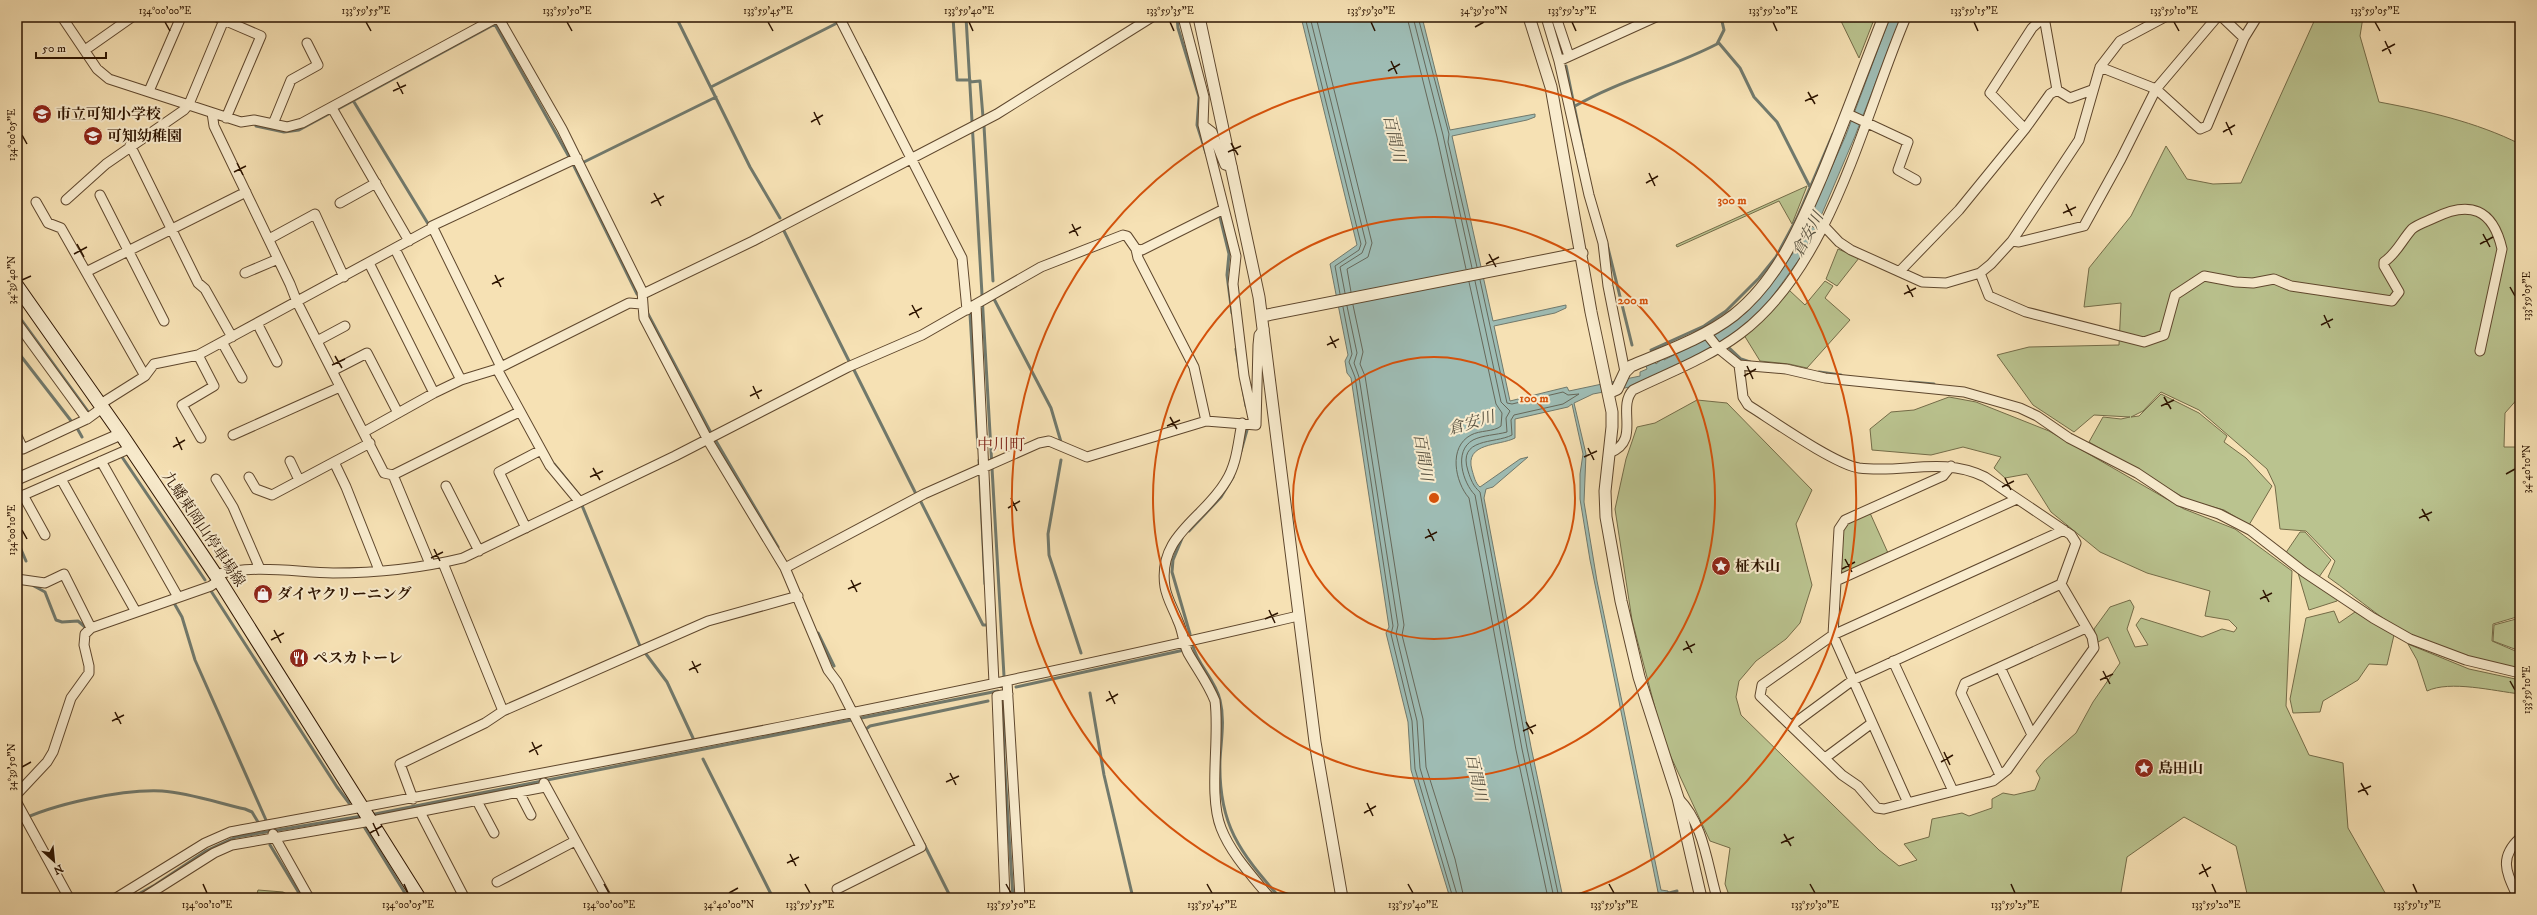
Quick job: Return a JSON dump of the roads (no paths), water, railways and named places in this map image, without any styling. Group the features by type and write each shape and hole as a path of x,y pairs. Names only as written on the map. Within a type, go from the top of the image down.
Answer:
{"main road":[{"name":"九蟠東岡山停車場線","path":"17,286 131,448 217,577 365,818 419,898"}],"street":[{"path":"62,17 97,69 104,76 241,122 254,120 294,126 334,111 495,19 573,160 643,294 641,304 644,318 708,439 785,568 798,596 812,634 920,847 837,889"},
{"path":"85,50 132,17"},
{"path":"149,91 181,17"},
{"path":"643,294 753,241 967,130 1048,84 1152,17"},
{"path":"1183,17 1204,97 1203,125 1220,211 1236,256 1233,284 1244,376 1254,425"},
{"path":"1199,17 1232,167 1264,328 1314,742 1342,898"},
{"path":"1529,17 1551,87 1582,252 1591,312 1608,393 1612,427 1605,491 1606,518 1621,601 1639,677 1678,798 1701,898"},
{"path":"1546,17 1559,61 1589,195 1603,243 1608,286 1625,372"},
{"path":"1556,17 1569,56"},
{"path":"1559,61 1656,17"},
{"path":"1608,393 1617,389 1625,372 1632,366 1706,333 1735,314 1763,287 1806,219 1850,115 1884,17"},
{"path":"1609,453 1618,450 1625,440 1628,423 1626,400 1633,390 1723,345 1752,324 1771,306 1796,275 1823,225 1866,122 1906,17"},
{"path":"1806,219 1823,225 1839,242 1922,282 1946,283 1980,273 1991,264 2012,241 2078,140 2100,67 2120,42 2165,17"},
{"path":"2012,241 2019,242 2084,226 2121,159 2156,89 2217,17"},
{"path":"2222,17 2244,38"},
{"path":"2100,67 2156,89 2200,129 2208,126 2244,38 2257,17"},
{"path":"2043,18 2057,90 2070,98 2092,90"},
{"path":"2025,129 1990,93 2032,28 2043,18"},
{"path":"66,200 130,145 184,110 189,104 221,19 261,36 226,118"},
{"path":"840,20 962,258 967,310"},
{"path":"273,124 291,80 318,65 307,43"},
{"path":"1900,272 1959,210 2025,129 2050,94 2057,90"},
{"path":"334,111 409,241"},
{"path":"212,113 214,126 297,302 384,473 393,475 519,412"},
{"path":"1850,115 1908,142 1898,170 1916,180"},
{"path":"1203,125 1212,132 1225,165 1232,167"},
{"path":"130,145 198,283 205,289 232,336"},
{"path":"17,436 24,448 87,419 101,406 145,376 154,364 198,355 344,277 431,228 573,160"},
{"path":"340,203 376,183"},
{"path":"86,272 171,228 246,192"},
{"path":"100,195 164,322"},
{"path":"36,202 48,223 61,228 145,376"},
{"path":"1980,273 1989,296 2026,312 2144,342 2164,335 2175,295 2204,276 2236,282 2253,283 2274,279 2291,286 2392,301 2399,292 2384,266 2384,262 2394,255 2413,229 2450,210 2464,209 2480,212 2491,220 2498,234 2502,249 2480,351"},
{"path":"1136,249 1142,250 1220,211"},
{"path":"268,239 316,214 344,277"},
{"path":"431,228 519,412 550,466 580,501"},
{"path":"17,794 47,762 53,752 68,704 89,673 84,645 85,634 91,628 211,586 217,577 241,569 353,573 442,563 479,552 708,439 848,366 922,335 1041,267 1123,235 1127,236 1136,249 1138,258 1194,367 1206,421"},
{"path":"395,249 461,380"},
{"path":"1262,316 1582,252"},
{"path":"245,273 278,259"},
{"path":"369,263 434,392"},
{"path":"981,302 983,467 994,683"},
{"path":"364,432 434,392 461,380 499,368 629,303 641,304"},
{"path":"17,323 87,419"},
{"path":"257,323 277,362"},
{"path":"317,342 345,326"},
{"path":"1254,425 1256,425 1258,410 1258,340 1264,328"},
{"path":"1706,333 1723,345 1739,365 1743,397 1748,405 1845,464 1872,468 1951,466 1972,471 2064,530 2071,535 2076,543 2061,584 1853,680 1792,725"},
{"path":"222,342 242,378"},
{"path":"332,371 367,353 398,413"},
{"path":"198,355 214,386 182,405 201,438"},
{"path":"1739,365 1786,370 1825,378 1964,392 2020,408 2037,416 2069,438 2137,473 2179,501 2219,514 2250,530 2304,572 2373,618 2410,639 2466,660 2520,674"},
{"path":"233,435 340,387"},
{"path":"785,568 868,523 983,467 1049,441 1087,457 1206,421 1254,425"},
{"path":"1242,423 1232,470 1227,481 1211,502 1180,531 1168,556 1165,587 1186,647 1215,701 1217,802 1221,828 1239,857 1270,898"},
{"path":"17,478 121,434"},
{"path":"249,477 256,490 272,495 370,444"},
{"path":"45,535 20,497 131,448"},
{"path":"526,528 499,472 541,450"},
{"path":"101,461 178,597"},
{"path":"290,461 299,480"},
{"path":"334,462 346,486 379,570"},
{"path":"1908,803 1833,635 1839,529 1844,520 1943,476 1951,466"},
{"path":"393,475 430,564"},
{"path":"61,479 136,612"},
{"path":"216,479 233,507 260,569"},
{"path":"446,486 479,552"},
{"path":"1836,581 2017,499"},
{"path":"2061,584 2094,642 2092,654 2007,770 1993,781 1884,809 1878,808 1858,786 1842,775 1792,725 1760,696 1762,685 1833,635 2064,530"},
{"path":"442,563 503,711"},
{"path":"17,579 45,583 64,574 91,628"},
{"path":"413,799 400,764 485,723 503,711 708,621 798,596"},
{"path":"143,898 223,848 273,831 365,818 413,799 543,781 854,717 994,683 1007,682 1186,647 1298,616"},
{"path":"2000,776 1961,693 1965,683 2086,628"},
{"path":"1893,661 1953,791"},
{"path":"2000,667 2032,735"},
{"path":"1007,682 1020,898"},
{"path":"1005,898 997,696 1008,694"},
{"path":"1825,758 1872,723"},
{"path":"116,898 133,893 205,843 230,832 273,831 420,812 519,792 543,781"},
{"path":"543,781 607,898"},
{"path":"519,792 531,815"},
{"path":"1678,798 1688,808 1700,834 1717,898"},
{"path":"477,801 494,833"},
{"path":"17,803 69,898"},
{"path":"420,812 462,894"},
{"path":"273,831 310,898"},
{"path":"2518,898 2506,870 2507,857 2513,845 2520,838"},
{"path":"497,882 575,841"}],"water":[{"path":"1301,17 1422,17 1450,130 1535,114 1535,117 1527,120 1452,136 1493,321 1566,305 1566,308 1555,313 1494,326 1510,401 1567,387 1569,391 1640,376 1640,372 1647,369 1646,366 1655,362 1656,364 1663,358 1664,360 1718,333 1747,312 1775,279 1795,250 1846,135 1890,17 1901,17 1855,136 1815,230 1803,254 1767,304 1753,319 1720,343 1635,386 1593,394 1574,403 1586,454 1584,502 1597,581 1661,890 1668,891 1669,894 1659,895 1658,892 1590,560 1580,499 1580,474 1583,454 1572,404 1568,407 1515,419 1515,438 1509,441 1485,446 1473,454 1471,461 1475,479 1480,487 1520,459 1528,457 1493,487 1486,489 1484,498 1531,747 1563,898 1450,898 1411,770 1408,722 1386,633 1389,627 1351,378 1347,373 1345,361 1348,355 1330,264 1357,245"}],"waterway":[{"path":"676,17 750,167 780,218"},
{"path":"711,87 849,17"},
{"path":"953,17 957,80 970,80"},
{"path":"966,17 1004,676"},
{"path":"1177,17 1178,28 1199,97 1197,125 1206,153"},
{"path":"1551,17 1562,51"},
{"path":"1575,106 1628,81 1682,60 1717,44 1724,30 1721,17"},
{"path":"493,21 573,164 637,294"},
{"path":"256,126 284,132 299,130 495,24"},
{"path":"1718,42 1740,68 1754,97 1777,122 1810,187"},
{"path":"864,57 892,112"},
{"path":"1566,66 1585,159"},
{"path":"970,82 980,81 983,117"},
{"path":"584,162 716,97"},
{"path":"354,102 430,227"},
{"path":"984,126 993,281"},
{"name":"倉安川","path":"1651,350 1704,326 1726,311 1759,278 1776,257 1797,218 1833,134"},
{"path":"1219,213 1229,254 1227,275 1232,313"},
{"path":"783,229 849,361"},
{"path":"1607,244 1632,345"},
{"path":"994,299 1051,408 1061,442"},
{"path":"647,312 711,433"},
{"path":"17,314 89,413"},
{"path":"970,314 978,448"},
{"path":"1726,345 1741,359 1750,362"},
{"path":"1236,349 1246,406"},
{"path":"17,351 72,422"},
{"path":"854,370 916,494"},
{"path":"1819,372 1841,375"},
{"path":"1910,382 1934,384"},
{"path":"77,428 82,437"},
{"path":"1241,451 1247,430"},
{"path":"716,441 778,547"},
{"path":"122,457 205,580"},
{"path":"979,460 985,584"},
{"path":"1061,460 1048,534 1049,555 1081,653"},
{"path":"554,464 579,495"},
{"path":"1189,531 1221,497 1233,477"},
{"path":"920,500 983,625 988,625"},
{"path":"581,503 640,646 667,682 693,738"},
{"path":"1183,536 1173,560 1172,572 1190,634"},
{"path":"17,540 26,561"},
{"path":"34,586 45,592 56,620 62,622 78,621 85,627"},
{"path":"211,591 337,787 349,803"},
{"path":"174,603 182,617 195,660 266,820"},
{"path":"818,633 834,666"},
{"path":"1193,646 1198,659 1218,692 1220,700 1222,722 1220,783 1223,803 1228,820 1234,836 1243,851 1253,866 1280,898"},
{"path":"1016,687 1184,650"},
{"path":"370,815 998,691"},
{"path":"1090,693 1104,775 1133,898"},
{"path":"1004,700 1004,756 1013,898"},
{"path":"867,732 866,729 870,726 988,701"},
{"path":"703,759 773,898"},
{"path":"17,822 49,809 88,799 128,792 146,791 172,792 245,809 252,812 258,822"},
{"path":"131,898 155,885 206,851 236,837 362,816"},
{"path":"363,825 408,898"},
{"path":"924,844 951,898"},
{"path":"270,845 302,898"},
{"path":"1665,894 1677,891"}],"place":[{"name":"市立可知小学校","path":"42,114"},
{"name":"可知幼稚園","path":"93,136"},
{"name":"柾木山","path":"1721,566"},
{"name":"ダイヤクリーニング","path":"263,594"},
{"name":"ペスカトーレ","path":"299,658"},
{"name":"島田山","path":"2144,768"}],"district":[{"name":"中川町","path":"1001,444"}],"water label":[{"name":"百間川","path":"1395,138"},
{"name":"百間川","path":"1424,457"},
{"name":"百間川","path":"1477,777"}]}
